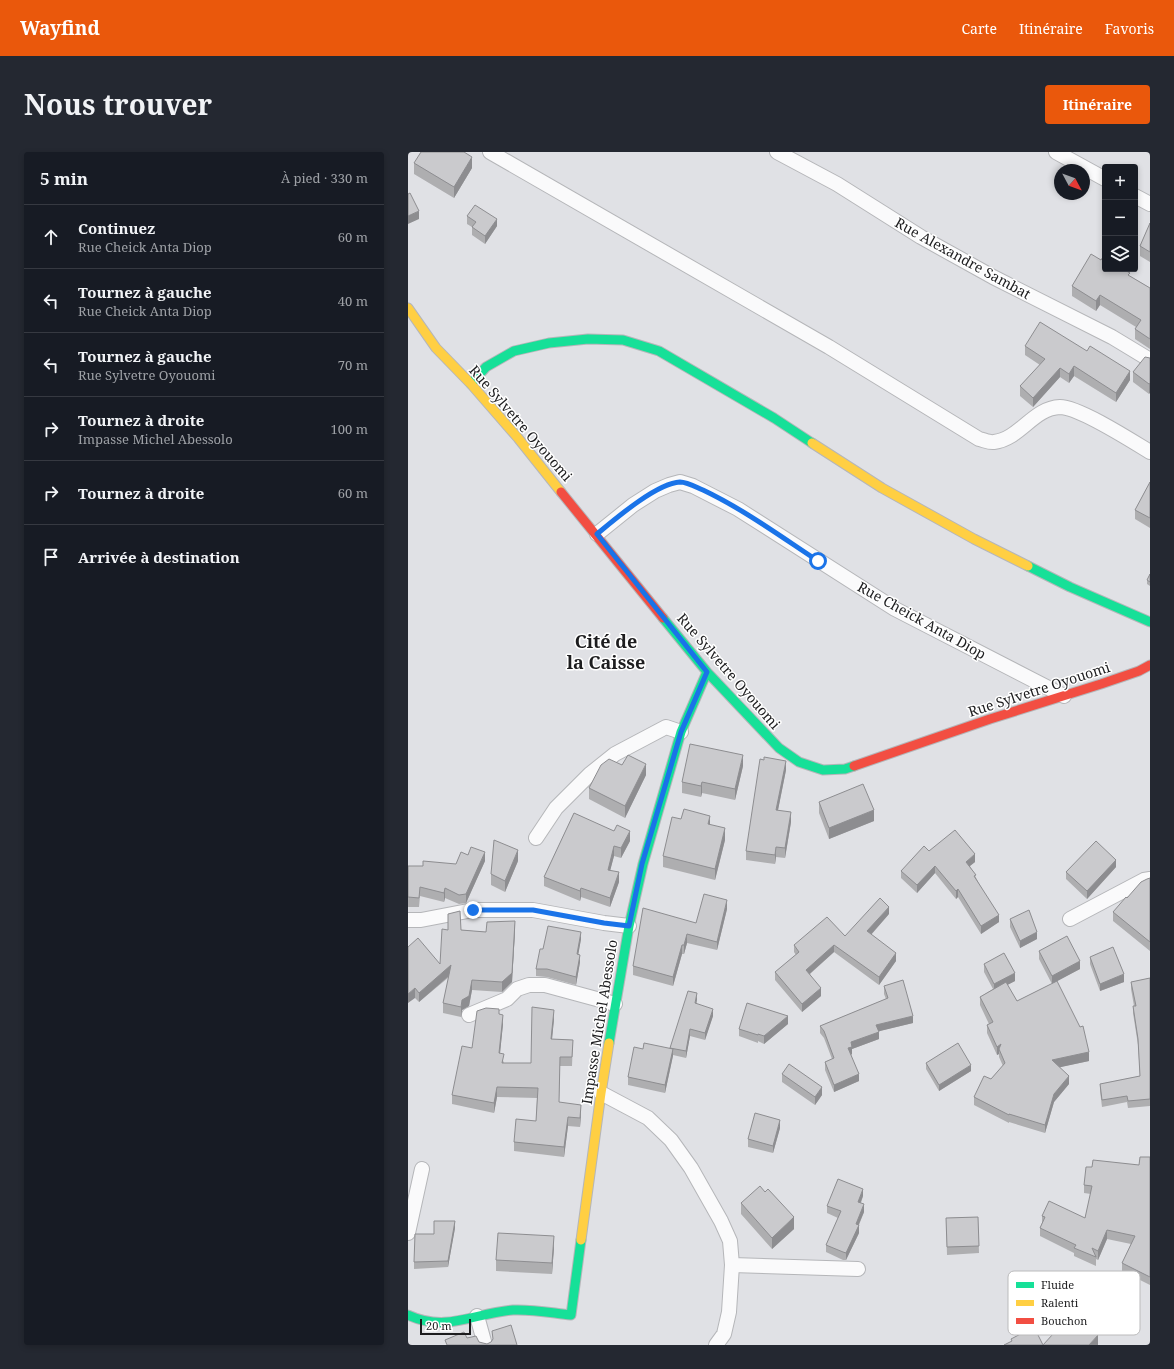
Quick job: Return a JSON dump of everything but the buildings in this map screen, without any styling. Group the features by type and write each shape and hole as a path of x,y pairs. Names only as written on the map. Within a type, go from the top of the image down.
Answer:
{"street":[{"path":"490,152 829,347 979,439 993,443 1008,437 1037,415 1049,409 1061,407 1076,411 1094,420 1150,452"},
{"name":"Rue Alexandre Sambat","path":"777,152 838,184 921,237 993,277 1112,337 1150,360"},
{"path":"1056,152 1102,177"},
{"path":"1138,198 1150,204"},
{"name":"Rue Sylvetre Oyouomi","path":"408,308 436,348 471,384 518,438 707,672 779,748 799,762 822,770 845,769 990,719 1139,671 1150,665"},
{"path":"471,384 486,367 514,351 549,343 588,339 624,340 659,351 774,418 882,488 974,539 1070,587 1150,622"},
{"name":"Rue Cheick Anta Diop","path":"597,534 655,491 680,482 693,486 738,509 896,609 1064,696"},
{"name":"Impasse Michel Abessolo","path":"477,1316 521,1310 571,1315 601,1093 615,1004 642,864 681,732 707,672"},
{"path":"536,838 556,808 590,774 614,754 666,727 681,732"},
{"path":"1070,919 1144,880 1150,879"},
{"path":"408,920 421,920 473,910 533,910 629,926"},
{"path":"469,1015 506,999 517,988 529,985 545,985 615,1004"},
{"path":"601,1093 648,1118 671,1140 691,1168 722,1221 730,1241 732,1265 729,1312 724,1334 716,1345"},
{"path":"408,1233 422,1169"},
{"path":"732,1265 858,1269"},
{"path":"408,1315 420,1321 439,1323 451,1323 471,1319 477,1316 485,1345"}],"traffic: fast":[{"path":"471,384 486,367 514,351 549,343 588,339 623,340 659,351 774,418 812,443"},
{"path":"1028,566 1070,587 1150,622"},
{"path":"663,618 707,672 779,748 799,762 823,770 845,769 854,766"},
{"path":"609,1043 629,926 643,864 681,732 707,672"},
{"path":"408,1315 422,1320 435,1322 448,1322 513,1310 571,1315 581,1240"}],"traffic: slow":[{"path":"408,308 436,348 471,384 518,438 561,492"},
{"path":"812,443 882,488 974,539 1028,566"},
{"path":"581,1240 609,1043"}],"traffic: jam":[{"path":"561,492 663,618"},
{"path":"854,766 990,719 1101,684 1139,671 1150,665"}],"district":[{"name":"Cité de la Caisse","path":"606,651"}],"route":[{"path":"473,910 533,910 629,926 642,864 681,732 707,672 597,534 608,524 655,491 680,482 711,494 738,509 818,561"}]}
